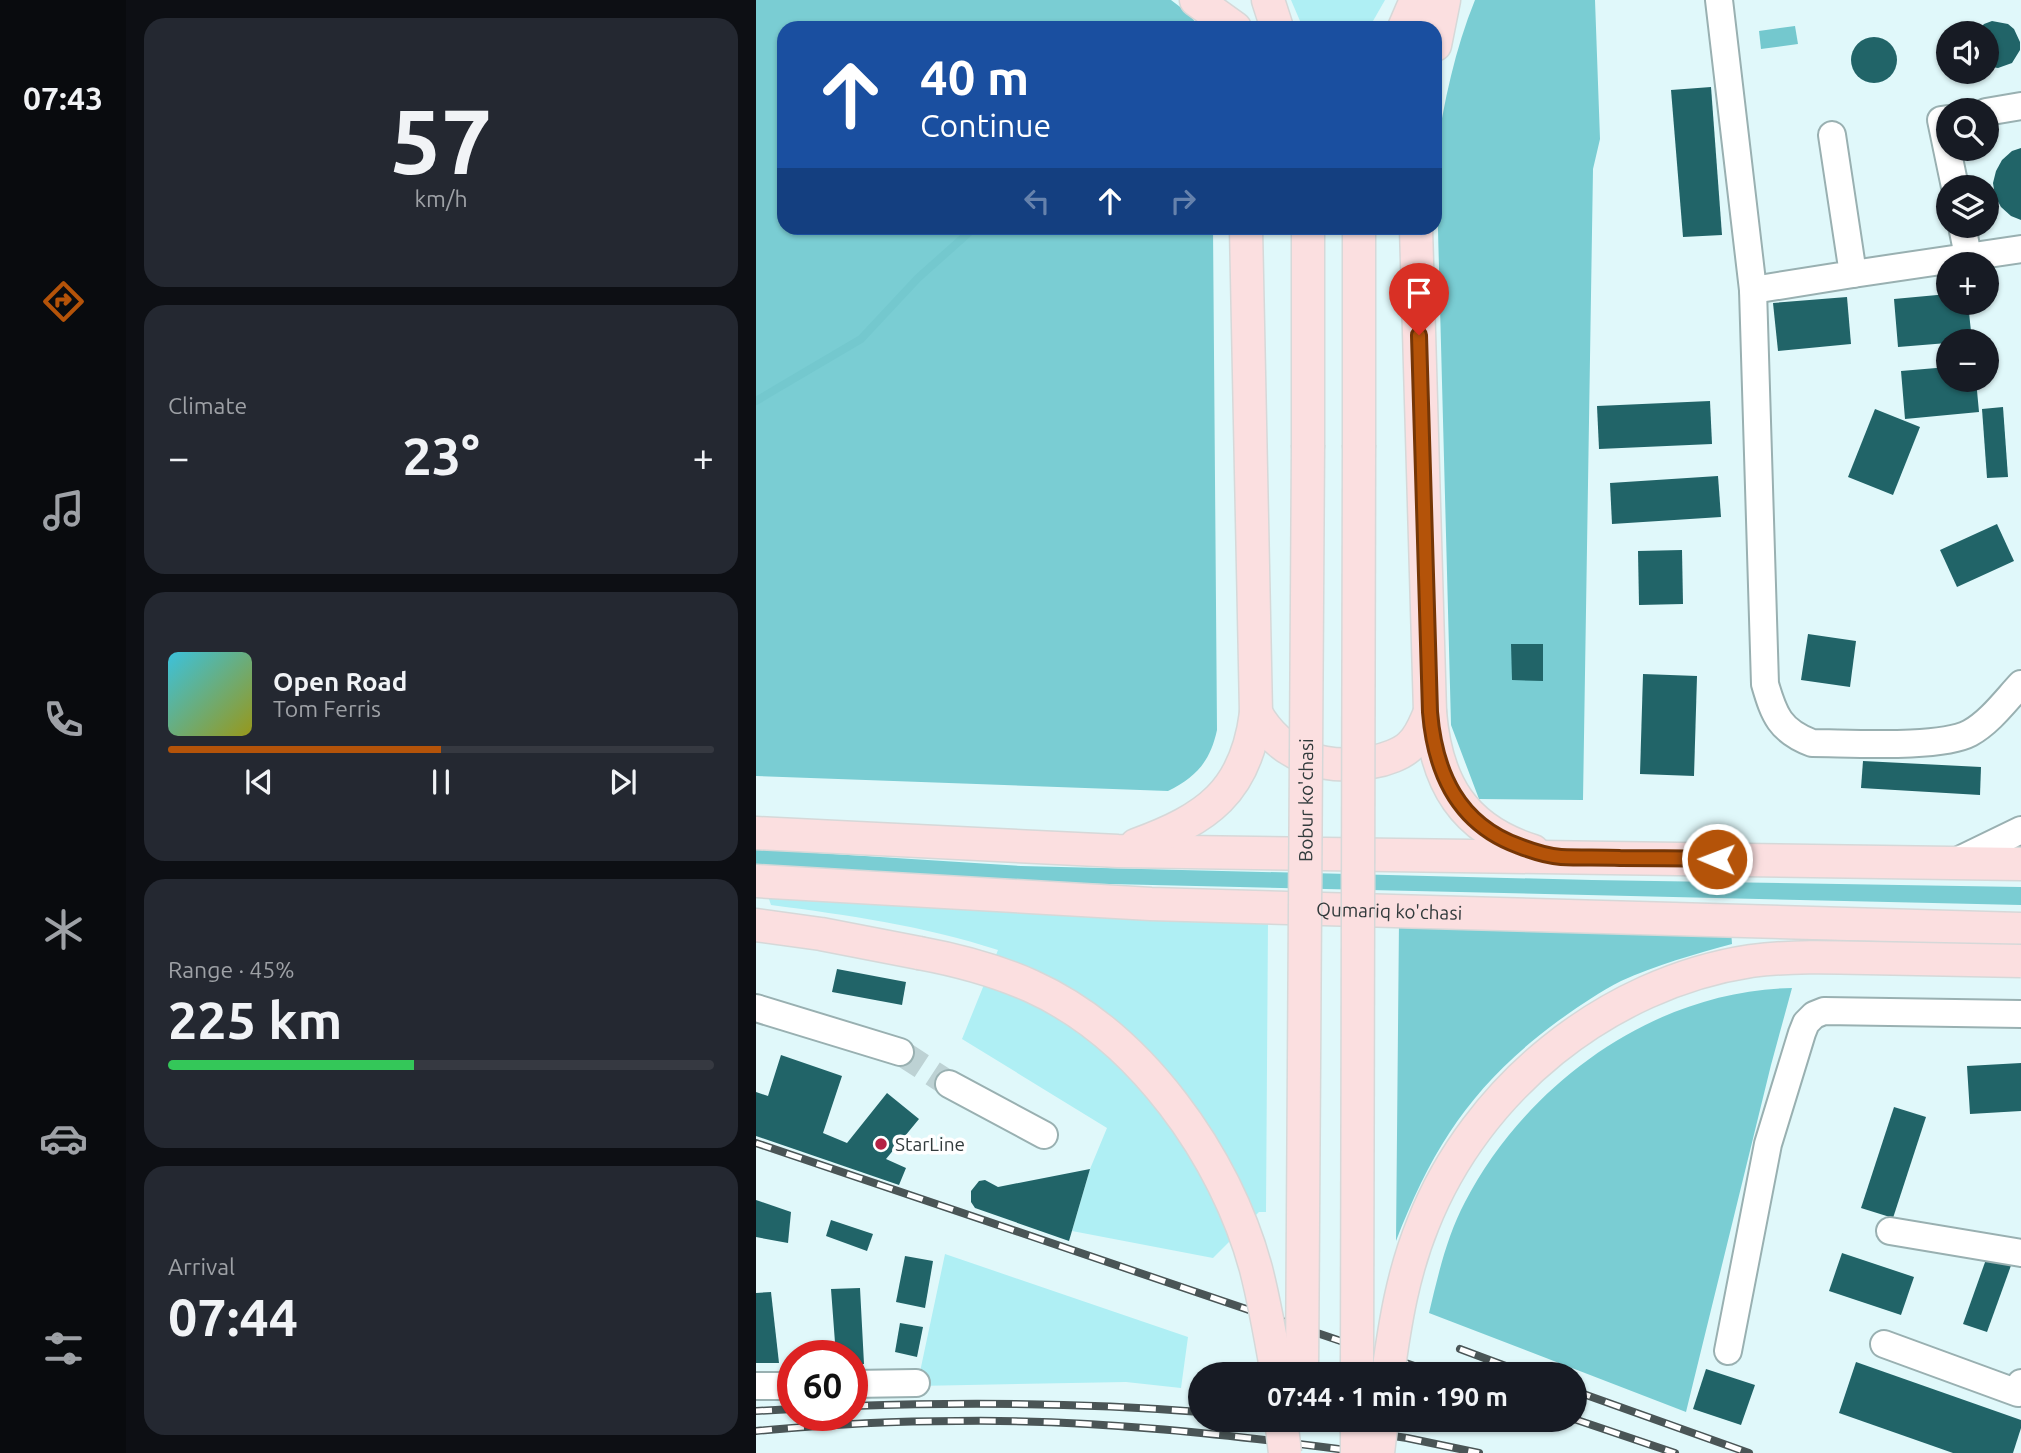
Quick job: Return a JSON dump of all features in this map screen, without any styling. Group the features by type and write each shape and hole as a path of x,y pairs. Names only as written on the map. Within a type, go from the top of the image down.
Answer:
{"main road":[{"path":"1196,0 1225,21"},
{"path":"1407,21 1416,0"},
{"path":"1440,21 1444,0"},
{"path":"1118,851 1176,829 1210,808 1229,789 1252,741 1256,713 1246,235"},
{"name":"Bobur ko'chasi","path":"1302,1362 1308,235"},
{"path":"1357,1362 1359,235"},
{"path":"1416,235 1430,712 1435,751 1442,773 1466,811 1484,829 1506,841 1559,857"},
{"path":"1256,713 1265,729 1293,752 1309,760 1343,765 1379,761 1411,746 1430,712"},
{"path":"756,833 1118,851 2021,863"},
{"name":"Qumariq ko'chasi","path":"756,881 1151,904 2021,929"},
{"path":"756,925 854,940 995,972 1031,986 1065,1005 1110,1038 1138,1064 1175,1107 1197,1137 1219,1178 1247,1241 1256,1269 1275,1362"},
{"path":"1390,1362 1405,1278 1423,1224 1445,1178 1471,1136 1508,1092 1551,1051 1592,1023 1622,1005 1667,985 1715,969 1757,961 1815,957 2021,961"},
{"path":"1283,1432 1285,1453"},
{"path":"1301,1432 1301,1453"},
{"path":"1357,1432 1357,1453"},
{"path":"1378,1453 1380,1432"}],"street":[{"path":"1720,0 1753,290 1765,684 1773,712 1798,738 1812,743 1940,741 1969,733 1996,711 2021,684"},
{"path":"1999,110 2021,106"},
{"path":"1832,135 1853,274"},
{"path":"1998,252 2021,249"},
{"path":"1753,290 1936,261"},
{"path":"1955,862 2021,830"},
{"path":"756,1009 900,1052"},
{"path":"1728,1351 1768,1144 1806,1023 1814,1015 1824,1011 2021,1014"},
{"path":"949,1084 1044,1135"},
{"path":"1890,1231 2021,1253"},
{"path":"1884,1344 2018,1393 2021,1383"},
{"path":"868,1384 916,1383"},
{"path":"756,1386 777,1385"}],"shaded area":[{"path":"756,0 1171,0 1194,21 777,21 777,235 1213,235 1217,730 1206,760 1194,774 1168,791 756,776"},
{"path":"1291,0 1385,0 1373,21 1300,21"},
{"path":"1475,0 1595,0 1600,139 1593,169 1583,800 1479,799 1451,725 1438,235 1442,235 1442,121 1462,37"},
{"path":"1795,26 1798,44 1761,49 1759,31"},
{"path":"756,849 1021,866 2021,887 2021,905 1022,882 756,865"},
{"path":"768,896 1268,920 1266,1212 1259,1212 1213,1258 1072,1231 1090,1169 1107,1128 962,1039 998,950 914,928 771,905"},
{"path":"1399,921 1731,930 1732,944 1662,965 1621,981 1581,1005 1528,1044 1502,1068 1459,1118 1425,1175 1396,1241"},
{"path":"1792,988 1686,1412 1587,1374 1587,1362 1556,1362 1429,1313 1448,1242 1465,1202 1491,1159 1523,1119 1560,1083 1600,1051 1645,1025 1692,1006 1741,993"},
{"path":"945,1254 1188,1337 1181,1388 1126,1382 917,1386"}],"building":[{"path":"1999,22 2008,24 2014,29 2020,42 2020,50 2012,63 1999,68"},
{"path":"1874,37 1891,43 1897,60 1891,77 1874,83 1857,77 1851,60 1857,43"},
{"path":"1711,87 1722,235 1683,237 1671,90"},
{"path":"2021,148 2021,220 2001,207 1999,175 1995,175 2002,160 2012,151"},
{"path":"1936,295 1936,315 1969,315 1971,329 1936,329 1936,344 1898,347 1894,299"},
{"path":"1847,297 1851,344 1778,351 1773,303"},
{"path":"1936,368 1936,392 1977,392 1979,412 1905,419 1901,371"},
{"path":"1710,401 1712,444 1599,449 1597,406"},
{"path":"2003,407 2008,477 1987,478 1982,409"},
{"path":"1875,409 1920,427 1893,495 1848,477"},
{"path":"1718,476 1721,517 1612,524 1610,483"},
{"path":"1997,524 2014,561 1957,587 1940,550"},
{"path":"1682,550 1683,604 1639,605 1638,551"},
{"path":"1808,634 1856,641 1850,687 1801,680"},
{"path":"1511,644 1543,644 1543,681 1512,680"},
{"path":"1643,674 1697,676 1694,776 1640,774"},
{"path":"1863,761 1981,767 1980,795 1861,788"},
{"path":"837,969 906,982 902,1005 832,992"},
{"path":"781,1055 842,1076 823,1133 847,1143 887,1093 919,1119 886,1159 906,1168 899,1185 756,1136 756,1092 768,1096"},
{"path":"2021,1063 2021,1111 1970,1114 1967,1066"},
{"path":"1894,1107 1926,1117 1893,1218 1861,1208"},
{"path":"1090,1169 1069,1241 975,1208 971,1202 971,1191 979,1181 985,1180 998,1187"},
{"path":"756,1200 791,1212 788,1243 756,1237"},
{"path":"831,1220 873,1234 867,1251 826,1236"},
{"path":"1989,1251 2013,1260 1987,1332 1963,1324"},
{"path":"1842,1253 1914,1277 1901,1315 1829,1291"},
{"path":"905,1256 933,1261 925,1308 896,1302"},
{"path":"860,1288 863,1340 835,1340 831,1289"},
{"path":"771,1292 777,1363 756,1363 756,1293"},
{"path":"900,1323 923,1327 917,1357 895,1352"},
{"path":"1856,1362 2021,1420 2013,1453 1953,1453 1839,1413"},
{"path":"1706,1369 1755,1385 1741,1425 1693,1409"}],"waterway":[{"path":"756,401 861,339 918,278 966,235"}],"tunnel":[{"path":"900,1052 949,1084"}],"railway":[{"path":"756,1143 1403,1362"},
{"path":"1460,1349 1495,1362"},
{"path":"1587,1395 1749,1453"},
{"path":"868,1406 1026,1404 1188,1411"},
{"path":"756,1411 777,1410"},
{"path":"756,1431 831,1425 1009,1421 1215,1434 1369,1453"},
{"path":"1587,1423 1675,1453"},
{"path":"1367,1432 1479,1453"}],"place":[{"name":"StarLine","path":"881,1144"}],"route":[{"path":"1419,335 1430,712 1435,751 1442,773 1453,793 1484,829 1506,841 1559,857 1717,859"}]}
